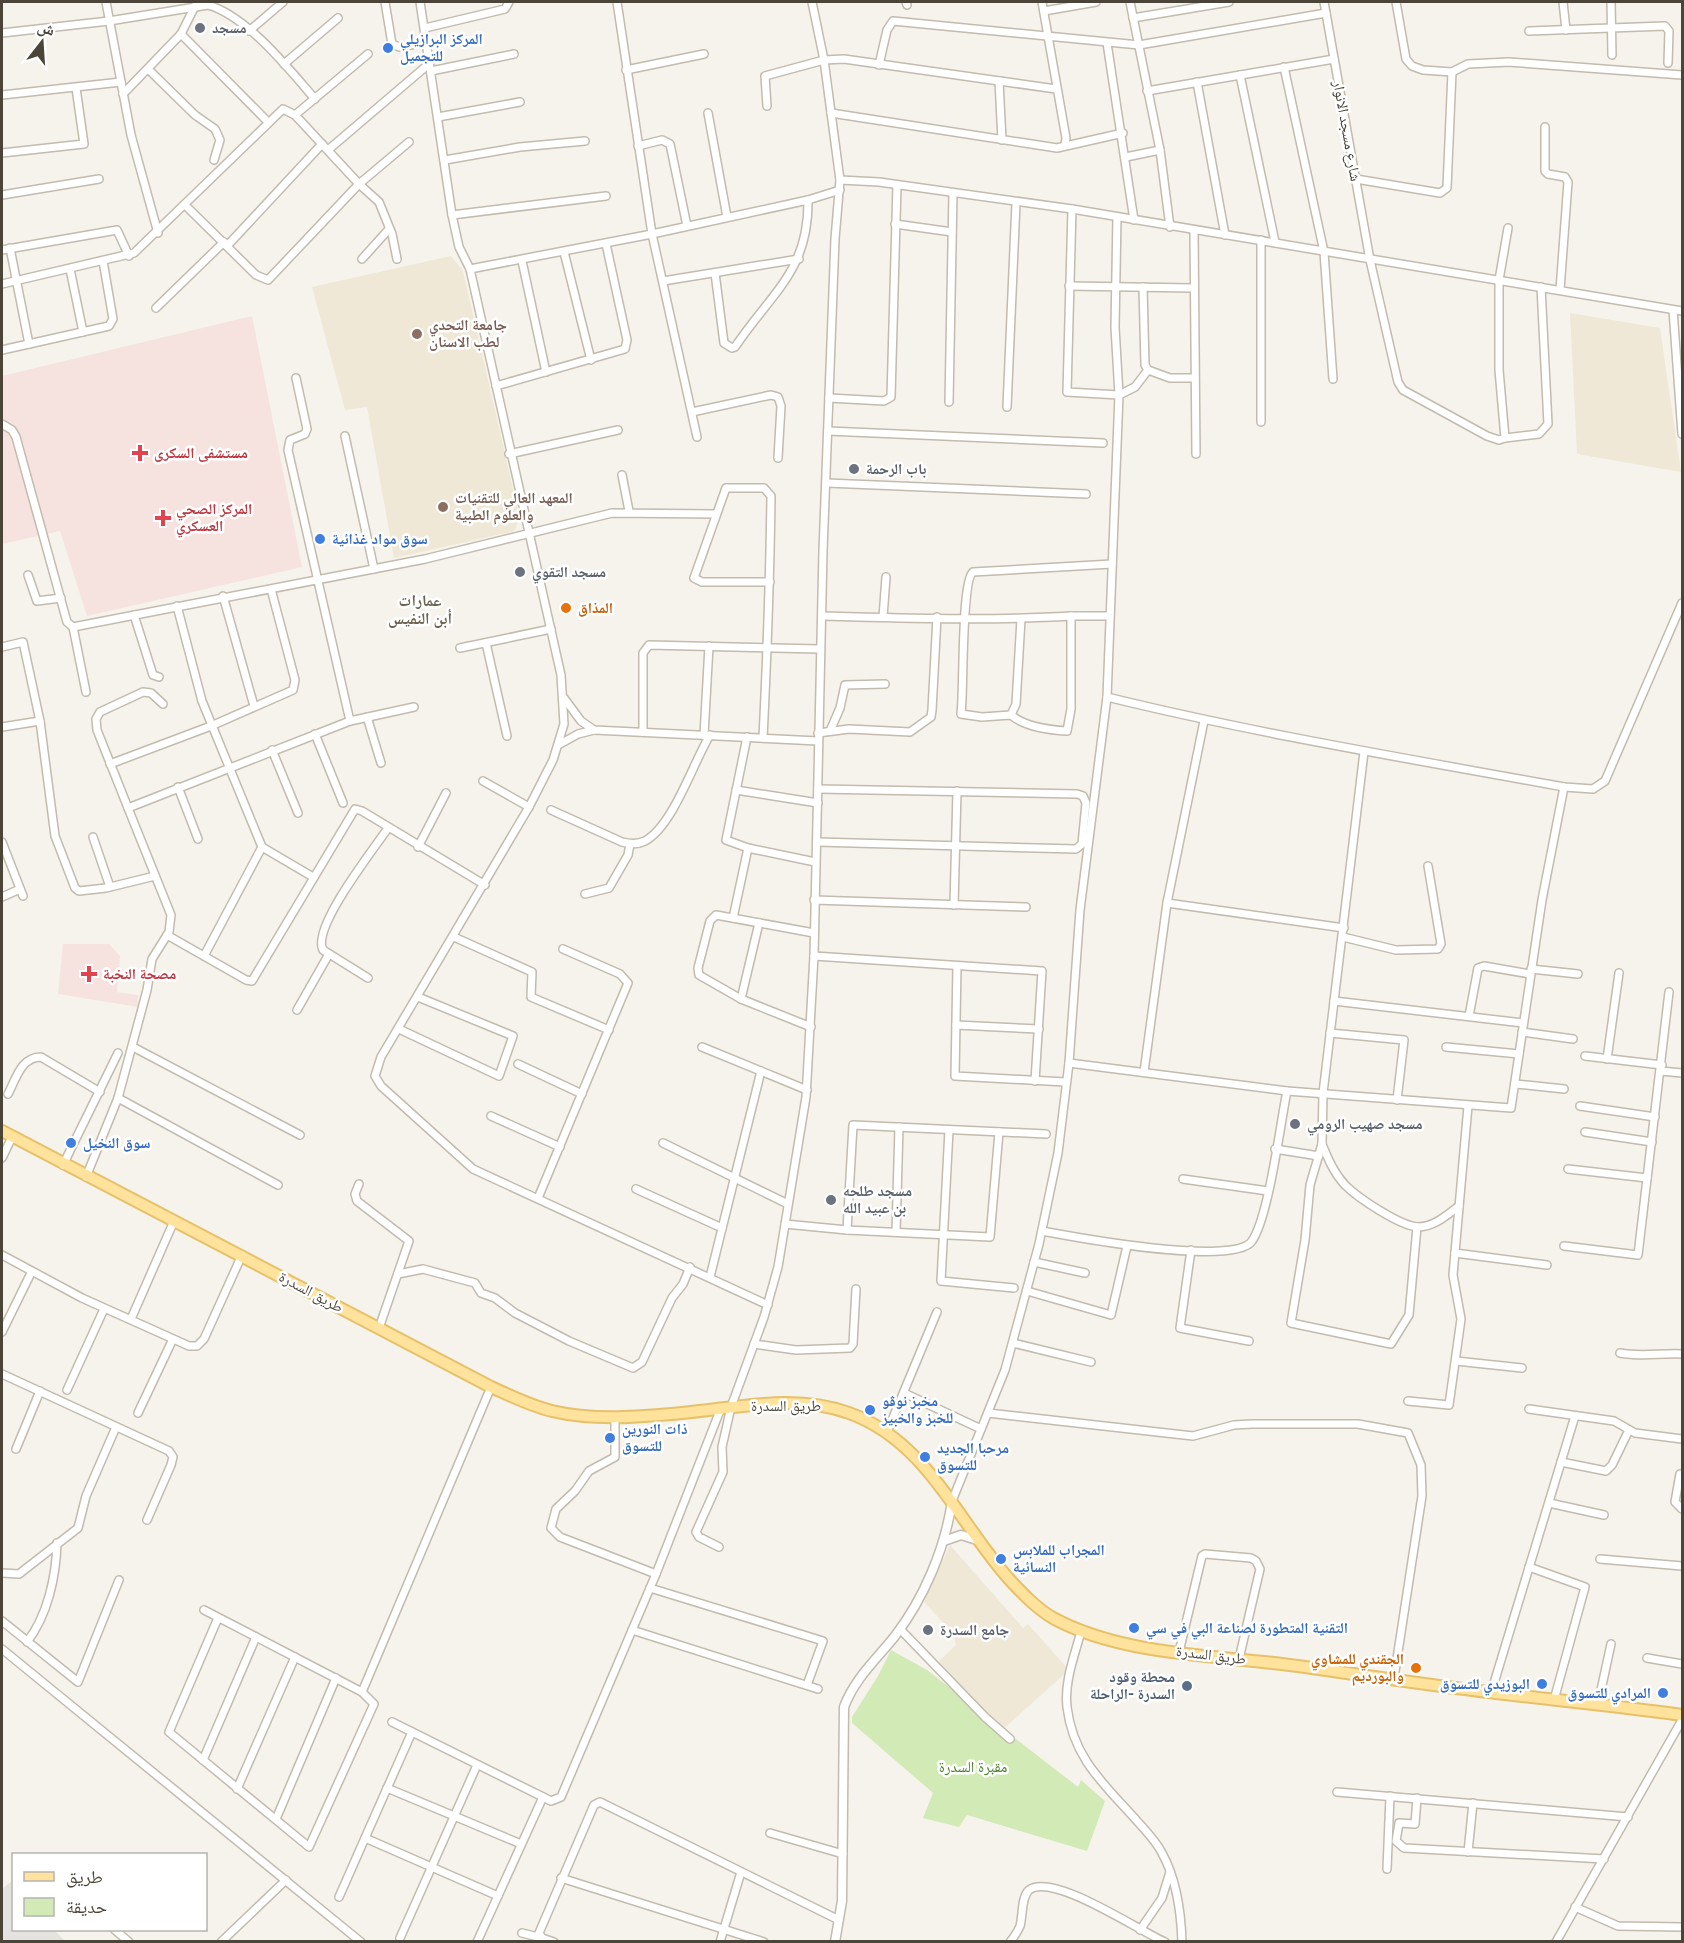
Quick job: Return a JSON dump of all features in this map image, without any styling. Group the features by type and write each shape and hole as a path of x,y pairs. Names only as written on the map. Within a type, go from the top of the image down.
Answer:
{"main road":[{"name":"طريق السدرة","path":"2,1131 63,1165 242,1255 491,1387 551,1411 615,1417 774,1403 810,1404 850,1413 887,1432 937,1480 991,1560 1031,1602 1043,1612 1081,1631 1123,1642 1179,1652 1394,1678 1491,1693 1683,1715"}],"street":[{"path":"106,2 123,94 158,233"},
{"path":"249,31 283,2"},
{"path":"385,2 392,44 399,47 427,42"},
{"path":"420,2 452,215 459,247 470,269 509,454 551,629 564,698 564,724 560,744 529,807 375,1070 375,1076 381,1086 468,1166 710,1276 768,1305"},
{"path":"425,28 505,9 509,2"},
{"path":"617,2 652,234 697,437"},
{"path":"392,1722 551,1801 561,1797 754,1344 768,1305 785,1224 807,1090 814,956 820,650 829,398 840,190 824,60 812,2"},
{"path":"1042,2 1066,138 1065,145"},
{"path":"1044,11 1095,2"},
{"path":"1130,2 1160,150 1170,226"},
{"path":"1133,18 1229,2"},
{"name":"شارع مسجد الانوار","path":"1324,2 1370,260 1400,387 1487,436 1499,440 1505,438"},
{"path":"1396,2 1406,59 1412,66 1423,70 1452,72 1468,64 1509,62 1683,75"},
{"path":"1563,2 1566,30"},
{"path":"1611,2 1612,55"},
{"path":"123,94 181,34 195,6"},
{"path":"2,33 109,21 195,6 216,8 249,31 284,64 315,99"},
{"path":"879,64 887,30 893,21 1048,38 1138,45 1326,13"},
{"path":"284,64 338,18"},
{"path":"1529,31 1667,27 1668,63"},
{"path":"181,34 268,122"},
{"path":"1107,43 1134,220"},
{"path":"295,115 368,54"},
{"path":"431,71 514,54"},
{"path":"626,70 704,54"},
{"path":"766,106 765,76 824,60 844,59 1056,89"},
{"path":"1148,91 1334,59"},
{"path":"328,150 430,63"},
{"path":"1284,67 1324,252 1333,379"},
{"path":"148,69 195,115 215,129 220,140 214,159"},
{"path":"1356,179 1444,191 1447,188 1452,72"},
{"path":"1240,75 1275,242"},
{"path":"999,81 1002,140"},
{"path":"2,95 121,82"},
{"path":"1197,82 1225,235"},
{"path":"2,153 84,144 76,88"},
{"path":"438,117 520,102"},
{"path":"2,284 129,256 140,250 283,109 295,115 359,184 380,202 397,259"},
{"path":"708,112 727,217"},
{"path":"831,113 1057,148 1122,133"},
{"path":"1545,127 1545,171 1548,174 1565,177 1568,182 1560,290"},
{"path":"638,146 662,140 670,144 687,226"},
{"path":"445,160 520,147 585,141"},
{"path":"186,206 258,277 268,280 359,184 409,142"},
{"path":"156,308 226,244 322,144"},
{"path":"1126,157 1160,150"},
{"path":"2,195 99,179"},
{"path":"840,180 897,185 1072,209 1683,311"},
{"path":"829,398 884,401 891,397 897,185"},
{"path":"470,269 522,261 652,234 808,200 840,190"},
{"path":"949,402 953,194"},
{"path":"452,215 606,196"},
{"path":"715,273 724,343 732,348 800,259 807,226 808,200"},
{"path":"1006,407 1016,203"},
{"path":"1072,209 1067,392 1119,395 1135,387 1148,370"},
{"path":"835,1941 840,1920 843,1854 844,1707 851,1688 900,1629 944,1541 952,1501 988,1413 1013,1343 1056,1166 1069,1063 1080,910 1107,697 1108,616 1119,395 1115,287 1117,217"},
{"path":"895,224 952,232"},
{"path":"1508,228 1499,280 1499,370 1505,438 1539,434 1548,424 1541,287"},
{"path":"362,259 389,229"},
{"path":"2,250 117,230 129,256"},
{"path":"1194,231 1192,288 1196,454"},
{"path":"1261,240 1261,422"},
{"path":"496,386 621,351 627,345 606,243"},
{"path":"10,248 29,344"},
{"path":"564,252 591,360"},
{"path":"663,281 800,259"},
{"path":"2,350 109,326 113,322 103,261"},
{"path":"522,261 546,372"},
{"path":"70,269 83,332"},
{"path":"1069,286 1192,288"},
{"path":"1143,287 1145,365 1148,370 1170,378 1195,378"},
{"path":"1673,310 1683,434"},
{"path":"296,378 307,429 305,434 290,440 288,450 350,721"},
{"path":"692,412 771,395 778,397 781,403 778,458"},
{"path":"2,423 12,430 16,437 67,622 73,627 86,692"},
{"path":"509,454 618,430"},
{"path":"828,431 1103,443"},
{"path":"345,435 374,569"},
{"path":"622,475 629,512"},
{"path":"827,483 1086,494"},
{"path":"763,738 770,582 769,490 726,488 694,571 695,580 702,582 770,582"},
{"path":"73,627 224,596 374,569 612,513 715,514"},
{"path":"1071,616 1071,709 1067,732 1025,723 1011,715 982,717 961,714 968,578 973,572 1112,564"},
{"path":"28,575 37,601 61,598"},
{"path":"883,617 886,577"},
{"path":"110,764 211,726 293,690 295,685 271,589"},
{"path":"224,596 254,706"},
{"path":"1107,697 1204,721 1364,752 1564,787 1593,789 1605,781 1683,603"},
{"path":"177,606 202,701 262,847 313,878"},
{"path":"134,615 148,666 153,675 159,677"},
{"path":"822,616 1021,619 1108,616"},
{"path":"818,733 849,729 910,732 931,717 937,617"},
{"path":"1011,715 1017,704 1021,619"},
{"path":"460,648 551,629"},
{"path":"2,647 23,642 40,722 55,836 74,885 79,891 110,887 155,876"},
{"path":"486,643 507,736"},
{"path":"643,732 645,647 653,644 820,650"},
{"path":"551,810 630,844 644,842 660,827 707,735 709,646"},
{"path":"830,731 840,708 845,685 885,684"},
{"path":"86,1177 118,1098 147,990 152,958 171,925 171,915 110,764 97,730 96,719 100,712 143,692 151,693 163,704"},
{"path":"564,698 581,721 594,730"},
{"path":"128,808 229,766 350,721 414,707"},
{"path":"367,717 381,763"},
{"path":"1144,1072 1167,903 1204,721"},
{"path":"2,727 40,722"},
{"path":"560,744 578,734 594,730 818,741"},
{"path":"315,734 343,803"},
{"path":"747,737 726,840 748,848 815,862"},
{"path":"272,750 298,813"},
{"path":"1364,752 1323,1093 1322,1144 1310,1185 1305,1240 1290,1319 1293,1325 1391,1344 1409,1315 1417,1227"},
{"path":"483,781 529,807"},
{"path":"178,787 198,839"},
{"path":"1069,1063 1287,1091 1510,1108 1516,1084 1530,972 1564,787"},
{"path":"817,842 1079,848 1082,844 1086,803 1083,796 1077,794 818,789"},
{"path":"736,790 818,803"},
{"path":"954,905 957,790"},
{"path":"418,847 446,793"},
{"path":"167,935 246,980 252,981 351,811 362,811 418,847 485,885"},
{"path":"368,978 329,954 320,945 327,921 388,828"},
{"path":"93,837 110,887"},
{"path":"2,842 22,892 2,897"},
{"path":"585,894 609,888 630,851 630,844"},
{"path":"204,956 258,859 262,847"},
{"path":"733,918 748,848"},
{"path":"1343,937 1396,950 1438,949 1441,944 1428,866"},
{"path":"814,900 1026,907"},
{"path":"1167,903 1344,928"},
{"path":"811,1027 741,999 706,981 698,972 711,918 716,915 814,933"},
{"path":"741,999 759,923"},
{"path":"454,938 532,972 531,998 609,1030"},
{"path":"538,1198 628,986 627,979 562,949"},
{"path":"297,1010 329,954"},
{"path":"814,956 1042,971 1035,1081"},
{"path":"957,966 955,1076 1065,1082"},
{"path":"1468,1017 1478,968 1484,966 1530,972 1578,974"},
{"path":"1607,1059 1619,973"},
{"path":"1564,1246 1637,1256 1662,1068 1669,992"},
{"path":"399,1029 499,1076 513,1036 418,997"},
{"path":"1334,1001 1523,1023"},
{"path":"956,1025 1039,1029"},
{"path":"1522,1032 1572,1039"},
{"path":"1330,1033 1404,1040 1397,1100"},
{"path":"133,1047 300,1135"},
{"path":"702,1047 807,1090"},
{"path":"1446,1047 1519,1054"},
{"path":"63,1165 118,1053"},
{"path":"1585,1056 1683,1073"},
{"path":"8,1094 26,1061 36,1057 41,1057 100,1092"},
{"path":"518,1064 582,1094"},
{"path":"710,1276 761,1071"},
{"path":"1516,1084 1564,1089"},
{"path":"1042,1231 1127,1246 1230,1253 1250,1244 1260,1225 1287,1091"},
{"path":"118,1098 278,1185"},
{"path":"1408,1401 1448,1407 1461,1319 1453,1275 1468,1106"},
{"path":"1580,1106 1655,1117"},
{"path":"491,1116 560,1147"},
{"path":"847,1230 852,1126 1046,1134"},
{"path":"896,1232 899,1127"},
{"path":"948,1130 941,1281 1014,1288"},
{"path":"785,1224 847,1230 991,1235 999,1132"},
{"path":"1585,1132 1652,1142"},
{"path":"2,1158 12,1137"},
{"path":"663,1143 788,1204"},
{"path":"1322,1144 1335,1172 1346,1185 1401,1222 1417,1227 1438,1221 1459,1206"},
{"path":"1275,1149 1319,1156"},
{"path":"1568,1169 1647,1178"},
{"path":"1183,1179 1268,1191"},
{"path":"359,1184 355,1194 357,1201 408,1239 379,1328"},
{"path":"636,1189 722,1228"},
{"path":"131,1319 174,1221"},
{"path":"1027,1291 1111,1315 1127,1246"},
{"path":"1191,1250 1180,1328 1249,1341"},
{"path":"1455,1253 1547,1265"},
{"path":"2,1255 31,1273 104,1309 131,1319 172,1341 197,1346 204,1339 242,1255"},
{"path":"1034,1262 1085,1273"},
{"path":"398,1274 423,1269 475,1283 481,1293 495,1298 505,1307 569,1341 633,1368 642,1362 672,1298 690,1267"},
{"path":"2,1332 31,1273"},
{"path":"754,1344 796,1350 850,1348 853,1344 856,1289"},
{"path":"67,1390 104,1309"},
{"path":"887,1432 937,1312"},
{"path":"138,1413 172,1341"},
{"path":"1013,1343 1091,1362"},
{"path":"1620,1353 1642,1357 1652,1353 1683,1354"},
{"path":"1455,1361 1522,1368"},
{"path":"2,1374 169,1451 173,1457 147,1520"},
{"path":"362,1692 491,1387"},
{"path":"16,1449 40,1391"},
{"path":"904,1392 981,1429"},
{"path":"719,1547 699,1537 696,1532 723,1472 722,1447 726,1408"},
{"path":"1529,1410 1614,1421 1629,1430 1683,1439"},
{"path":"988,1413 1193,1436 1234,1425 1252,1424 1358,1424 1408,1433 1421,1465 1422,1497 1394,1678"},
{"path":"1491,1693 1575,1416"},
{"path":"615,1417 615,1457 589,1471 575,1491 556,1509 551,1528 560,1537 656,1574"},
{"path":"2,1573 19,1574 78,1528 86,1497 116,1427"},
{"path":"1561,1462 1606,1471 1612,1465 1629,1430"},
{"path":"1680,1474 1675,1502 1683,1509"},
{"path":"1549,1503 1604,1515"},
{"path":"944,1541 961,1535 978,1540"},
{"path":"27,1642 37,1628 45,1608 56,1567 57,1543"},
{"path":"1179,1652 1202,1556 1205,1554 1251,1558 1256,1561 1260,1569 1239,1659"},
{"path":"1600,1559 1683,1566"},
{"path":"1529,1567 1581,1584 1586,1589 1554,1700"},
{"path":"2,1622 73,1680 79,1681 119,1580"},
{"path":"650,1588 823,1641 807,1685"},
{"path":"204,1610 362,1692 374,1704 309,1847 169,1732 218,1618"},
{"path":"900,1629 1010,1740"},
{"path":"632,1630 818,1689"},
{"path":"1081,1631 1067,1685 1067,1706 1079,1753 1152,1838 1170,1872 1181,1917 1182,1941"},
{"path":"203,1760 256,1637"},
{"path":"1598,1704 1611,1644"},
{"path":"2,1649 361,1941"},
{"path":"237,1789 295,1657"},
{"path":"1647,1658 1683,1664"},
{"path":"276,1819 336,1678"},
{"path":"1556,1941 1683,1720"},
{"path":"339,1897 412,1732"},
{"path":"400,1938 477,1765"},
{"path":"387,1788 521,1844"},
{"path":"1337,1792 1628,1817"},
{"path":"1386,1869 1390,1796"},
{"path":"477,1941 543,1797"},
{"path":"1418,1798 1415,1824 1399,1823 1395,1838 1404,1848 1604,1859"},
{"path":"542,1938 539,1931 561,1878 594,1805 600,1802 840,1920"},
{"path":"1468,1852 1473,1803"},
{"path":"770,1833 843,1854"},
{"path":"365,1838 498,1896"},
{"path":"720,1941 741,1872"},
{"path":"1140,1930 1162,1898 1170,1872"},
{"path":"561,1878 764,1941"},
{"path":"221,1941 286,1880"},
{"path":"1010,1941 1020,1925 1026,1894 1031,1889 1040,1887 1066,1892 1165,1941"},
{"path":"1575,1907 1618,1926 1683,1927"},
{"path":"117,1931 129,1941"},
{"path":"522,1933 554,1941"}],"shaded area":[{"path":"451,256 463,271 520,519 514,531 394,558 367,407 345,410 312,287"},
{"path":"1570,313 1660,328 1681,472 1577,454"},
{"name":"مستشفى السكرى","path":"252,316 302,567 87,616 60,531 2,544 2,376"},
{"name":"مصحة النخبة","path":"63,944 109,944 120,956 117,992 138,995 138,1007 58,994"},
{"path":"950,1545 1023,1628 1028,1624 1069,1670 1000,1732 938,1662 956,1645 953,1633 924,1602"},
{"path":"12,1881 12,1931 55,1931 65,1941 2,1941 2,1889"}],"green space":[{"name":"مقبرة السدرة","path":"891,1650 927,1670 1078,1787 1081,1780 1105,1801 1087,1851 967,1815 959,1827 923,1818 933,1793 852,1723 852,1717 878,1676"}],"place":[{"name":"مسجد","path":"200,28"},
{"name":"المركز البرازيلي للتجميل","path":"388,48"},
{"name":"جامعة التحدي لطب الاسنان","path":"417,334"},
{"name":"مستشفى السكرى","path":"140,453"},
{"name":"باب الرحمة","path":"854,469"},
{"name":"المعهد العالي للتقنيات والعلوم الطبية","path":"443,507"},
{"name":"المركز الصحي العسكري","path":"163,518"},
{"name":"سوق مواد غذائية","path":"320,539"},
{"name":"مسجد التقوي","path":"520,572"},
{"name":"المذاق","path":"566,608"},
{"name":"مصحة النخبة","path":"89,974"},
{"name":"مسجد صهيب الرومي","path":"1295,1124"},
{"name":"سوق النخيل","path":"71,1143"},
{"name":"مسجد طلحه بن عبيد الله","path":"831,1200"},
{"name":"مخبز نوڤو للخبز والخبيز","path":"870,1410"},
{"name":"ذات النورين للتسوق","path":"610,1438"},
{"name":"مرحبا الجديد للتسوق","path":"925,1457"},
{"name":"المجراب للملابس النسائية","path":"1001,1559"},
{"name":"التقنية المتطورة لصناعة البي في سي","path":"1134,1628"},
{"name":"جامع السدرة","path":"928,1630"},
{"name":"الجقندي للمشاوي والبورديم","path":"1416,1668"},
{"name":"البوزيدي للتسوق","path":"1542,1684"},
{"name":"محطة وقود السدرة -الراحلة","path":"1187,1686"},
{"name":"المرادي للتسوق","path":"1663,1693"}],"district":[{"name":"عمارات أبن النفيس","path":"420,609"}]}
